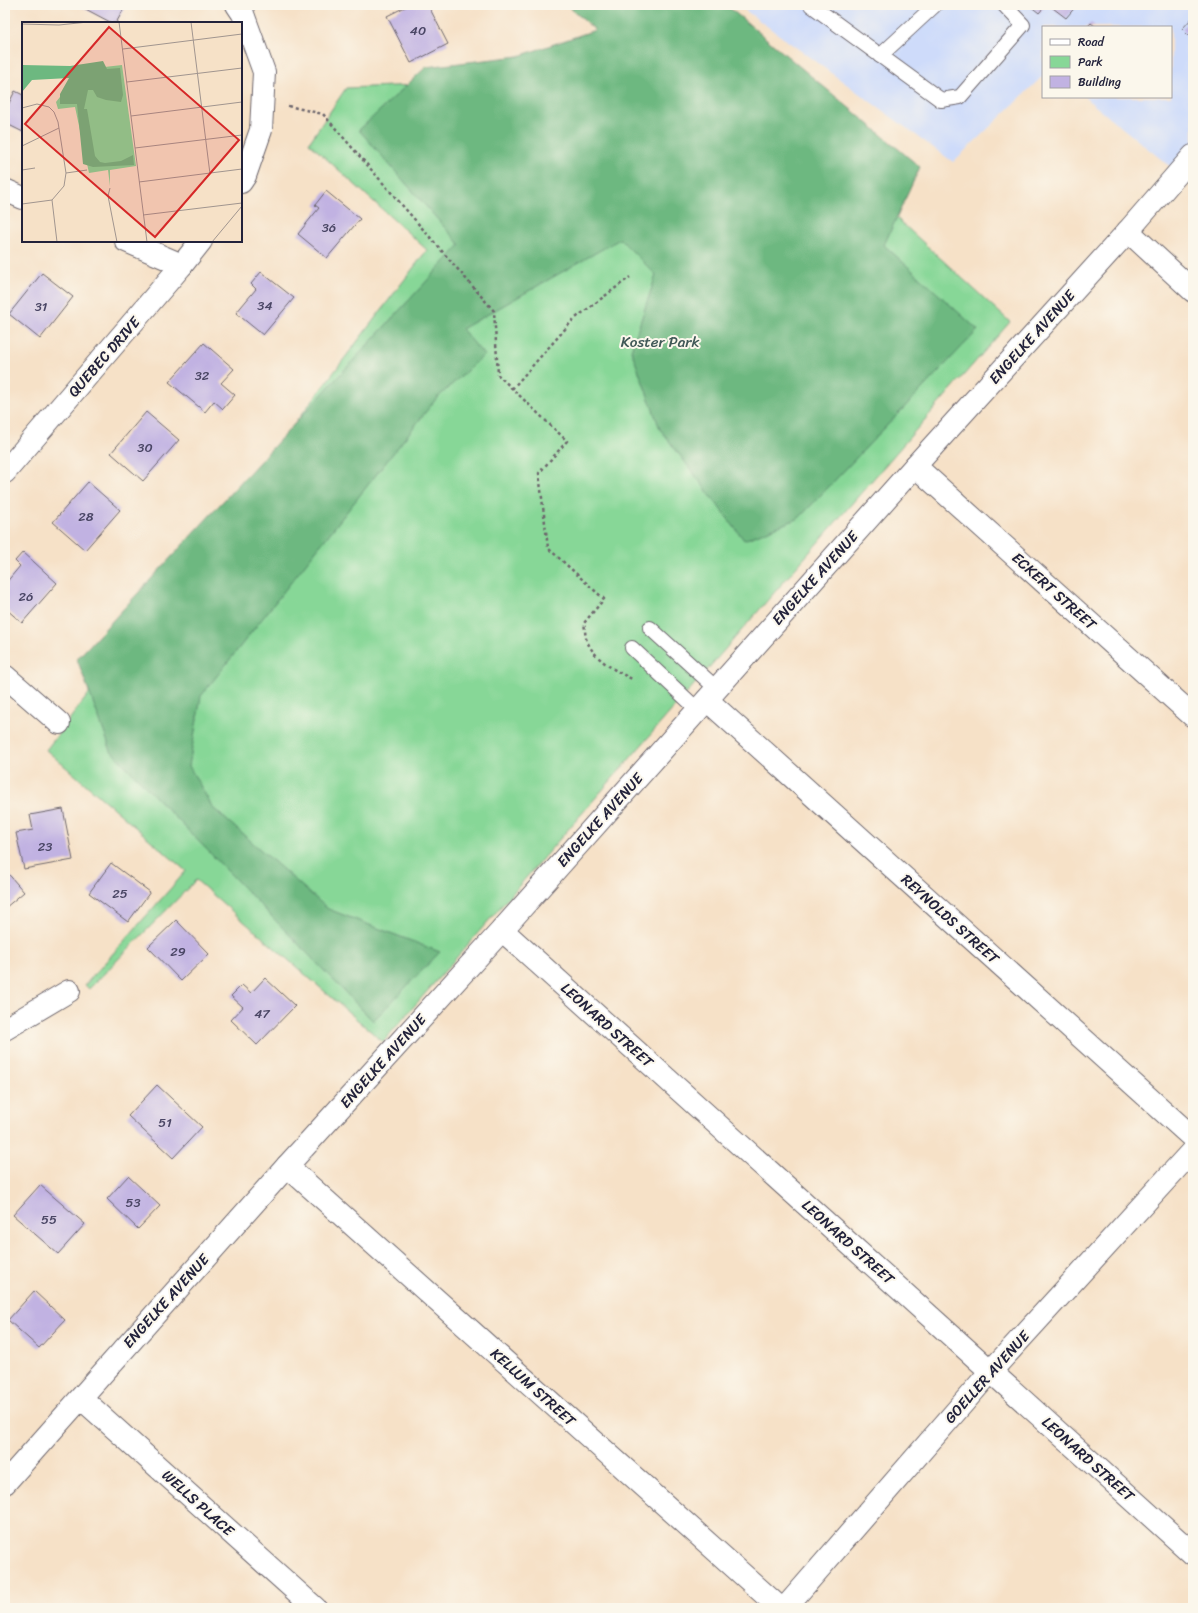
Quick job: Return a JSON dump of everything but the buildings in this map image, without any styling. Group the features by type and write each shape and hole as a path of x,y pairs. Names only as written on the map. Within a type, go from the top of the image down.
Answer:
{"street":[{"path":"237,5 242,14 264,72 261,130 245,176 242,180"},
{"name":"ENGELKE AVENUE","path":"5,1483 287,1166 502,930 915,466 1128,231 1193,156"},
{"path":"5,190 22,198"},
{"path":"1128,231 1193,291"},
{"path":"128,242 182,265"},
{"name":"QUEBEC DRIVE","path":"5,472 200,242"},
{"name":"ECKERT STREET","path":"915,466 1193,716"},
{"path":"5,676 59,723"},
{"name":"REYNOLDS STREET","path":"707,700 1193,1138"},
{"name":"LEONARD STREET","path":"502,930 1193,1554"},
{"path":"5,1029 69,991"},
{"name":"GOELLER AVENUE","path":"785,1608 991,1371 1193,1150"},
{"name":"KELLUM STREET","path":"287,1166 780,1608"},
{"name":"WELLS PLACE","path":"80,1398 315,1608"}],"lane":[{"path":"811,5 941,100 960,97 1023,25 1004,5"},
{"path":"880,56 935,5"},
{"path":"650,628 707,700"},
{"path":"632,648 707,700"}],"path":[{"path":"262,99 323,114 494,312 498,375 567,441 539,473 548,548 604,599 584,622 586,639 594,652 604,663 617,672 633,679"},
{"path":"512,389 573,320 630,277"}],"shaded area":[{"path":"738,5 1193,5 1193,185 1085,98 1172,98 1172,26 1042,26 1042,77 953,162"}],"green space":[{"path":"567,5 726,5 920,167 884,245 978,330 799,518 744,540 660,429 631,350 656,275 620,239 462,329 484,355 436,399 201,696 189,766 213,808 328,909 440,952 373,1021 111,751 77,659 460,245 359,130 426,67 519,56 595,30"},
{"name":"Koster Park","path":"664,5 1010,322 383,1042 196,880 89,989 85,985 186,871 46,750 427,250 309,143 346,88 677,74"}]}
